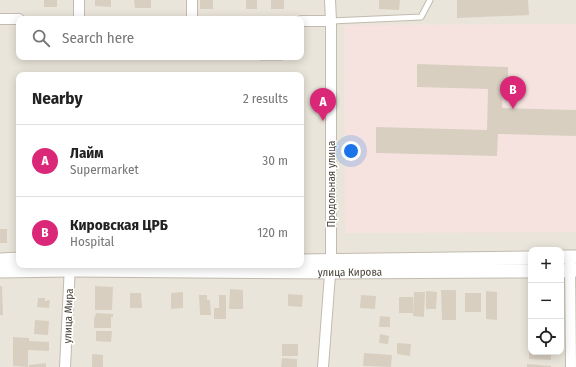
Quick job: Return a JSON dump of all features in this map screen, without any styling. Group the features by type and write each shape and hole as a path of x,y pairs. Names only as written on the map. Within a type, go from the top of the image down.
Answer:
{"street":[{"path":"79,0 79,16"},
{"path":"192,0 192,16"},
{"name":"Продольная улица","path":"323,367 330,267 330,0"},
{"path":"0,19 16,19"},
{"path":"304,21 331,21"},
{"path":"569,257 571,367"},
{"name":"улица Кирова","path":"304,261 330,267 528,258"},
{"path":"0,260 16,259"},
{"name":"улица Кирова","path":"304,267 528,271"},
{"name":"улица Кирова","path":"0,271 70,268"},
{"name":"улица Мира","path":"65,367 70,268"}],"lane":[{"path":"331,21 421,17 430,0"}],"shaded area":[{"path":"0,0 576,0 576,367 0,367"},
{"path":"576,24 576,232 345,233 344,25"}],"building":[{"path":"44,0 57,0 57,7 44,7"},
{"path":"95,0 111,0 111,7 95,6"},
{"path":"134,0 151,0 151,8 135,8"},
{"path":"200,0 213,0 213,9 200,9"},
{"path":"246,0 257,0 257,9 246,9"},
{"path":"271,0 284,0 284,9 271,9"},
{"path":"379,0 400,0 399,10 379,9"},
{"path":"457,0 528,0 529,15 457,18"},
{"path":"260,60 282,60 282,61"},
{"path":"417,64 508,67 508,88 503,88 502,108 576,110 576,136 498,134 497,156 376,153 376,127 487,130 488,89 417,87"},
{"path":"0,229 7,229 7,243 0,243"},
{"path":"0,286 2,286 3,315 0,315"},
{"path":"95,286 113,287 112,310 95,310"},
{"path":"230,289 243,290 243,309 229,309"},
{"path":"441,290 456,290 456,320 442,320"},
{"path":"426,291 437,292 436,309 426,309"},
{"path":"486,291 497,292 497,320 486,319"},
{"path":"183,292 183,308 171,309 171,293"},
{"path":"414,292 425,292 424,317 413,316"},
{"path":"130,293 141,293 142,308 130,308"},
{"path":"465,293 481,293 481,312 465,312"},
{"path":"288,294 303,295 302,307 288,306"},
{"path":"199,295 207,295 207,300 210,300 211,315 200,315"},
{"path":"219,295 226,295 226,319 214,319 214,308 219,308"},
{"path":"361,295 376,296 375,309 360,308"},
{"path":"399,297 413,297 413,313 399,313"},
{"path":"38,298 45,298 45,301 50,300 49,308 37,307"},
{"path":"96,313 113,314 113,317 111,317 111,328 94,328 94,317"},
{"path":"380,316 390,317 390,327 379,327"},
{"path":"35,320 49,321 48,335 34,334"},
{"path":"96,331 112,331 111,342 96,341"},
{"path":"380,334 389,336 388,344 379,343"},
{"path":"13,337 29,338 29,341 49,342 49,351 28,350 28,367 13,366"},
{"path":"397,343 411,344 410,356 397,354"},
{"path":"282,344 298,344 298,356 282,356"},
{"path":"364,353 392,355 391,367 363,366"},
{"path":"92,354 103,355 103,367 92,367"},
{"path":"529,355 551,355 551,360 529,359"},
{"path":"282,358 297,359 297,367 281,367"},
{"path":"46,363 46,367 29,367 29,365"},
{"path":"527,364 551,366 551,367 527,367"}],"place":[{"name":"Кировская ЦРБ","path":"513,109"},
{"name":"Лайм","path":"323,121"}]}
